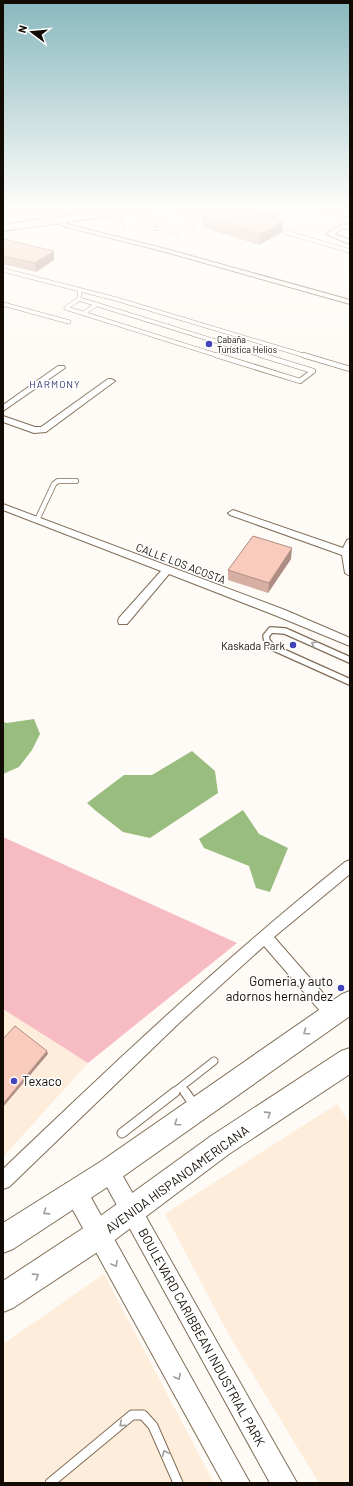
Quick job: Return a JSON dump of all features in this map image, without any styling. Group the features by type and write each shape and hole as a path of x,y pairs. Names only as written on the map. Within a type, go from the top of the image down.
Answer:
{"main road":[{"path":"3,1240 109,1171 341,1008"},
{"name":"AVENIDA HISPANOAMERICANA","path":"3,1298 98,1235 220,1145 350,1060"}],"street":[{"path":"262,277 350,302"},
{"path":"3,409 62,368"},
{"path":"3,419 34,430 43,430 111,381"},
{"name":"CALLE LOS ACOSTA","path":"3,507 281,613 350,642"},
{"path":"233,513 347,553"},
{"path":"350,542 347,553 350,573"},
{"path":"123,621 167,570"},
{"path":"3,1182 193,999 265,937 293,910 350,866"},
{"path":"265,937 341,1008"},
{"name":"BOULEVARD CARIBBEAN INDUSTRIAL PARK","path":"109,1171 284,1483"},
{"path":"76,1193 237,1483"}],"lane":[{"path":"31,277 116,299 350,369"},
{"path":"79,299 313,371 300,381 66,308 79,299 80,290"},
{"path":"3,304 69,322"},
{"path":"84,313 97,304"},
{"path":"37,520 54,484 58,481 76,481"},
{"path":"350,660 285,631 271,630 266,633 265,637 267,642 272,647 350,682"},
{"path":"122,1133 214,1061"},
{"path":"182,1087 197,1109"},
{"path":"50,1483 132,1415 143,1415 153,1426 176,1482"}],"shaded area":[{"path":"34,719 40,734 32,750 19,767 3,774 3,722 7,723"},
{"path":"192,751 215,771 218,793 150,838 123,832 87,803 124,775 152,775"},
{"path":"243,810 259,834 288,848 270,892 256,888 249,866 204,848 199,839"},
{"path":"3,837 237,943 88,1063 3,1009"},
{"path":"3,1009 88,1063 3,1157"},
{"path":"337,1104 350,1124 350,1483 319,1483 229,1335 165,1214"},
{"path":"104,1274 214,1483 3,1483 3,1344"}],"building":[{"path":"253,536 292,548 269,583 228,570"},
{"name":"Texaco","path":"15,1026 47,1051 3,1104 3,1039"}],"place":[{"name":"Cabaña Turística Helios","path":"209,344"},
{"name":"Kaskada Park","path":"293,645"},
{"name":"Gomeria y auto adornos hernandez","path":"341,988"},
{"name":"Texaco","path":"14,1081"}],"district":[{"name":"HARMONY","path":"55,384"}]}
